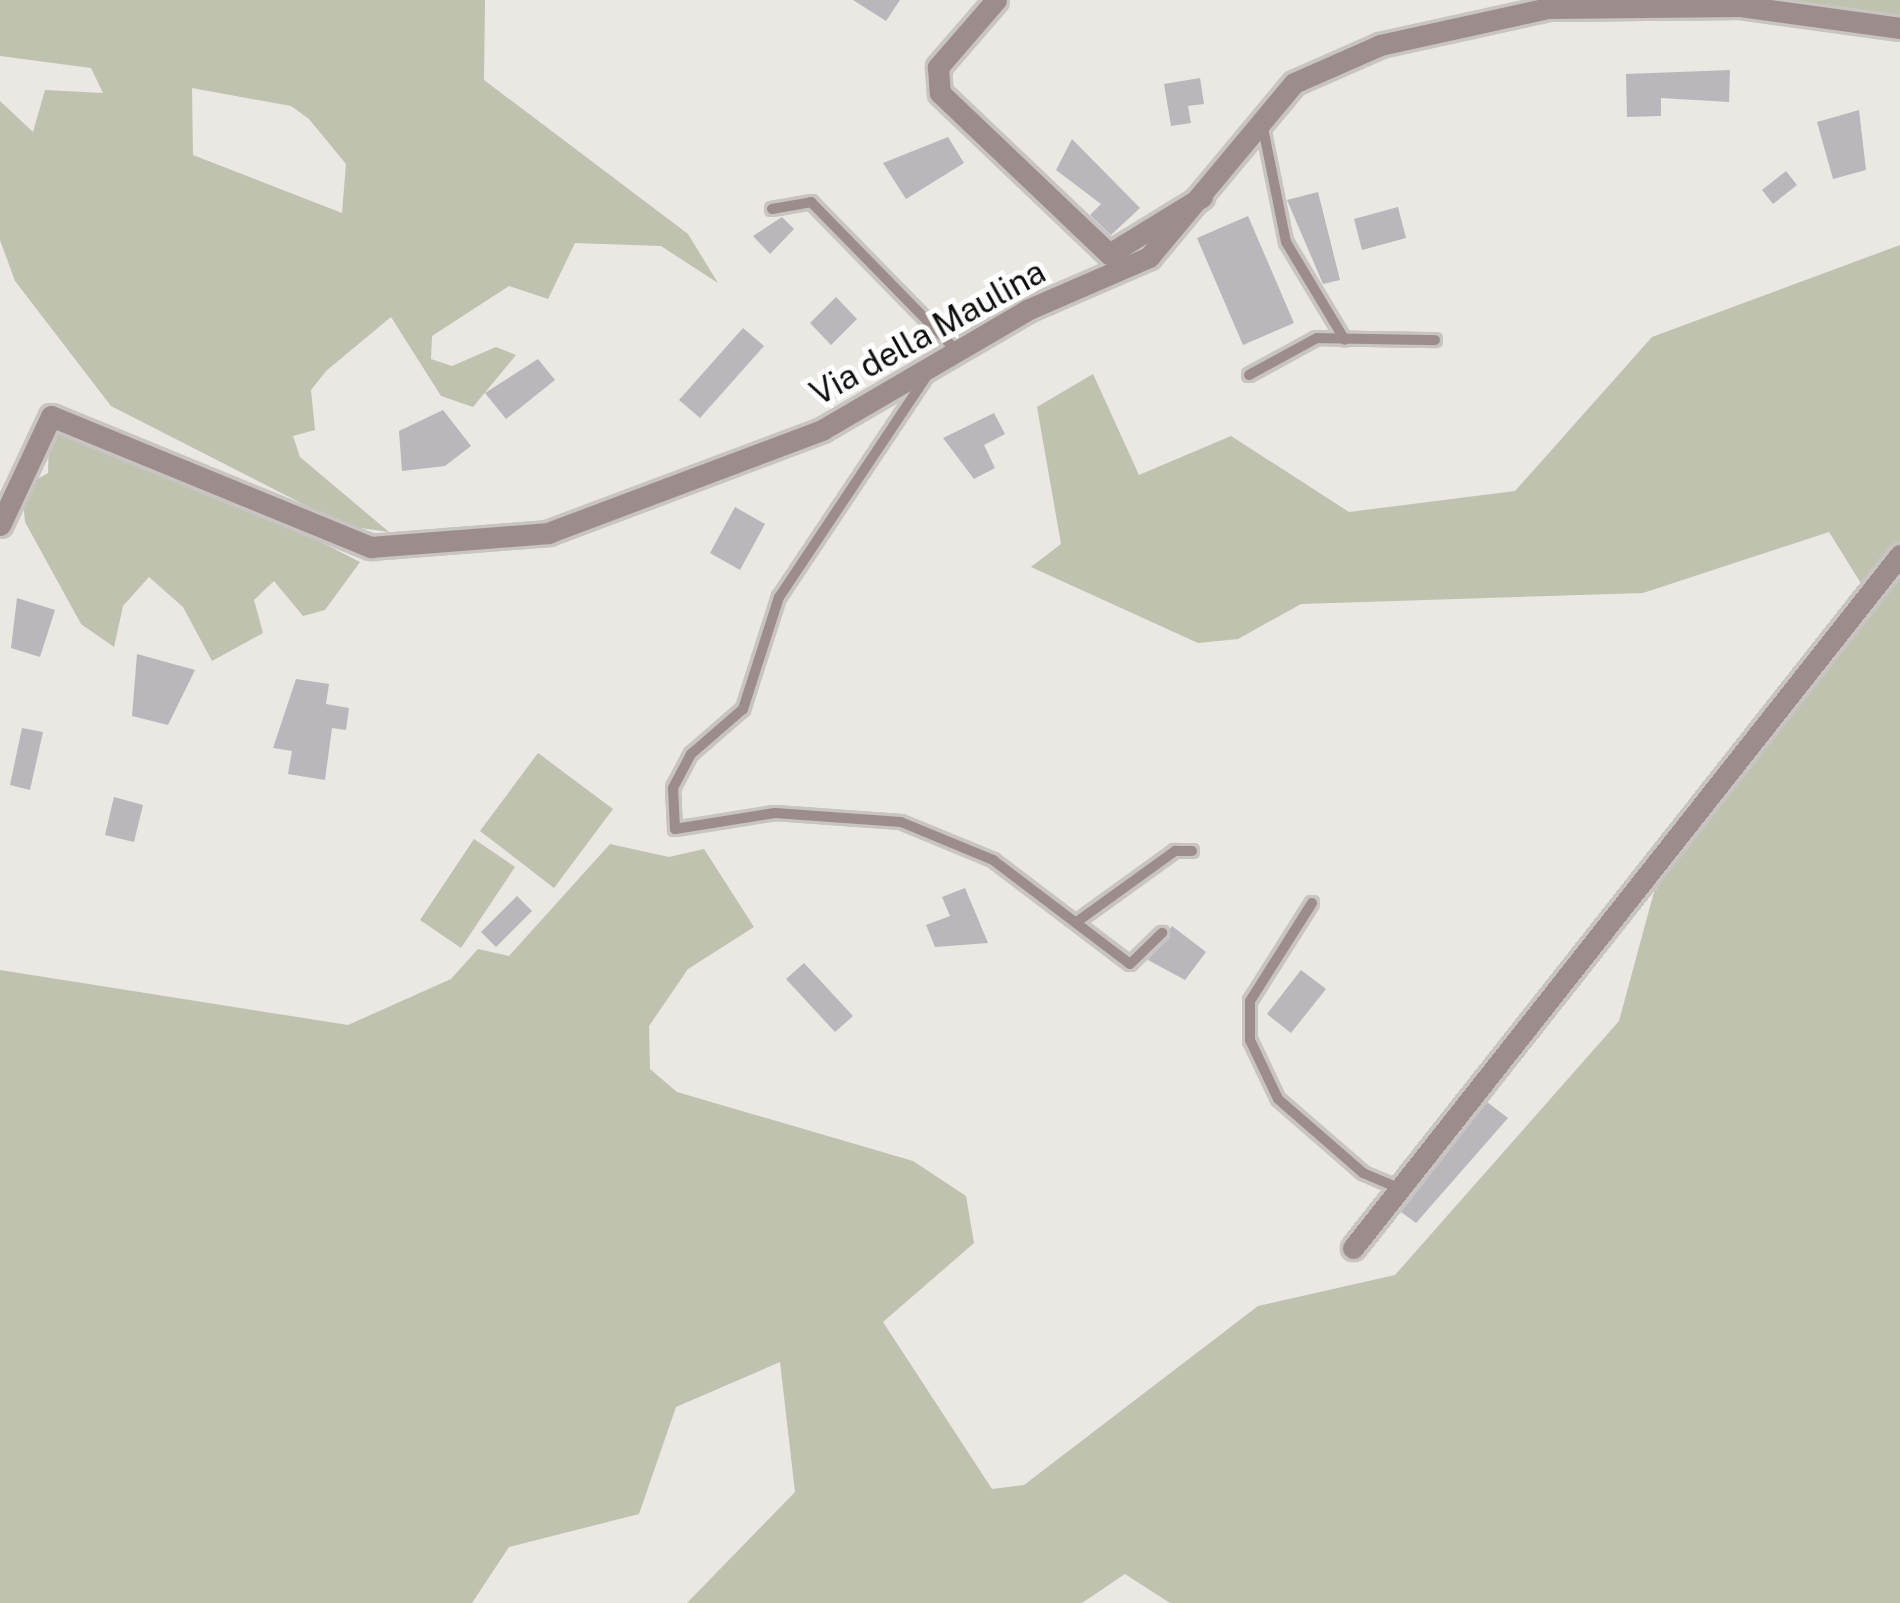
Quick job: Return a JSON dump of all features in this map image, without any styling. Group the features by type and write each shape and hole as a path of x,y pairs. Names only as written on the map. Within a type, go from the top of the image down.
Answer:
{"street":[{"path":"995,0 938,67 940,93 1108,254 1202,197"},
{"name":"Via della Maulina","path":"0,525 51,416 371,547 548,533 822,430 955,349 1149,257 1202,197 1260,117 1294,83 1380,45 1496,14 1740,6 1900,28"},
{"path":"1353,1248 1900,555"}],"lane":[{"path":"1260,117 1286,242 1345,340"},
{"path":"772,209 811,202 955,349"},
{"path":"1249,375 1317,338 1435,340"},
{"path":"931,367 864,483 789,580 743,709 691,754 669,813 682,832 775,813 937,831 1078,921 1130,964 1162,933"},
{"path":"1078,921 1175,851 1192,851"},
{"path":"1312,903 1250,1001 1250,1040 1278,1099 1363,1174 1398,1188"}],"green space":[{"path":"0,0 485,0 484,80 688,234 718,283 661,246 575,243 548,299 509,286 432,336 431,359 452,366 496,347 516,355 473,407 441,396 391,317 326,371 311,390 315,430 293,436 300,457 389,532 346,526 111,406 15,281 0,240 0,101 33,132 45,90 103,93 91,68 0,56","holes":["192,88 291,106 309,119 346,164 342,213 193,155"]},
{"path":"1773,0 1900,0 1900,22"},
{"path":"1900,245 1900,1603 1170,1603 1125,1574 1082,1603 687,1603 795,1492 780,1362 676,1407 639,1514 509,1547 472,1603 0,1603 0,970 348,1025 451,979 478,949 509,956 610,844 669,857 704,849 754,927 688,969 649,1026 650,1069 677,1092 913,1161 966,1196 974,1243 883,1322 992,1489 1024,1485 1258,1306 1395,1275 1619,1021 1654,892 1867,593 1829,532 1643,593 1301,604 1238,639 1198,643 1031,567 1061,544 1037,407 1093,374 1139,475 1231,436 1349,512 1515,491 1652,337"},
{"path":"61,425 94,426 360,562 325,610 303,616 274,581 254,600 263,633 212,661 183,607 149,577 123,606 114,647 81,624 25,522 22,488 48,473 49,437"},
{"path":"538,753 613,809 554,888 480,831"},
{"path":"474,839 515,867 461,948 420,920"}],"building":[{"path":"853,0 900,0 886,21"},
{"path":"1730,70 1729,102 1661,98 1661,116 1627,117 1626,74"},
{"path":"1200,78 1204,104 1188,106 1191,123 1171,126 1164,84"},
{"path":"1859,110 1866,170 1833,179 1817,122"},
{"path":"948,137 964,163 906,199 883,163"},
{"path":"1072,139 1140,208 1111,235 1090,215 1101,204 1056,170"},
{"path":"1786,171 1797,185 1773,204 1762,190"},
{"path":"1318,192 1340,280 1323,284 1287,200"},
{"path":"1398,207 1406,238 1362,250 1354,219"},
{"path":"1248,216 1294,323 1243,345 1197,238"},
{"path":"782,217 794,229 770,254 753,236"},
{"path":"836,297 857,319 831,345 810,323"},
{"path":"743,328 764,346 700,418 679,400"},
{"path":"538,359 555,380 506,419 485,393"},
{"path":"443,410 471,446 445,466 402,471 399,431"},
{"path":"994,413 1005,434 984,445 995,468 974,479 943,438"},
{"path":"735,507 765,524 740,570 710,553"},
{"path":"17,598 55,610 40,657 11,648"},
{"path":"137,654 195,670 168,725 132,716"},
{"path":"296,679 329,684 326,704 349,708 346,730 332,728 325,780 288,774 292,751 273,748"},
{"path":"22,728 43,732 30,790 10,785"},
{"path":"114,797 143,805 134,842 105,835"},
{"path":"965,888 988,943 935,947 926,925 950,916 942,897"},
{"path":"517,896 532,911 496,947 481,932"},
{"path":"1172,926 1206,952 1185,980 1148,960"},
{"path":"804,963 853,1016 835,1032 786,979"},
{"path":"1301,970 1326,989 1291,1033 1267,1014"},
{"path":"1487,1102 1508,1118 1416,1223 1401,1212"}]}
